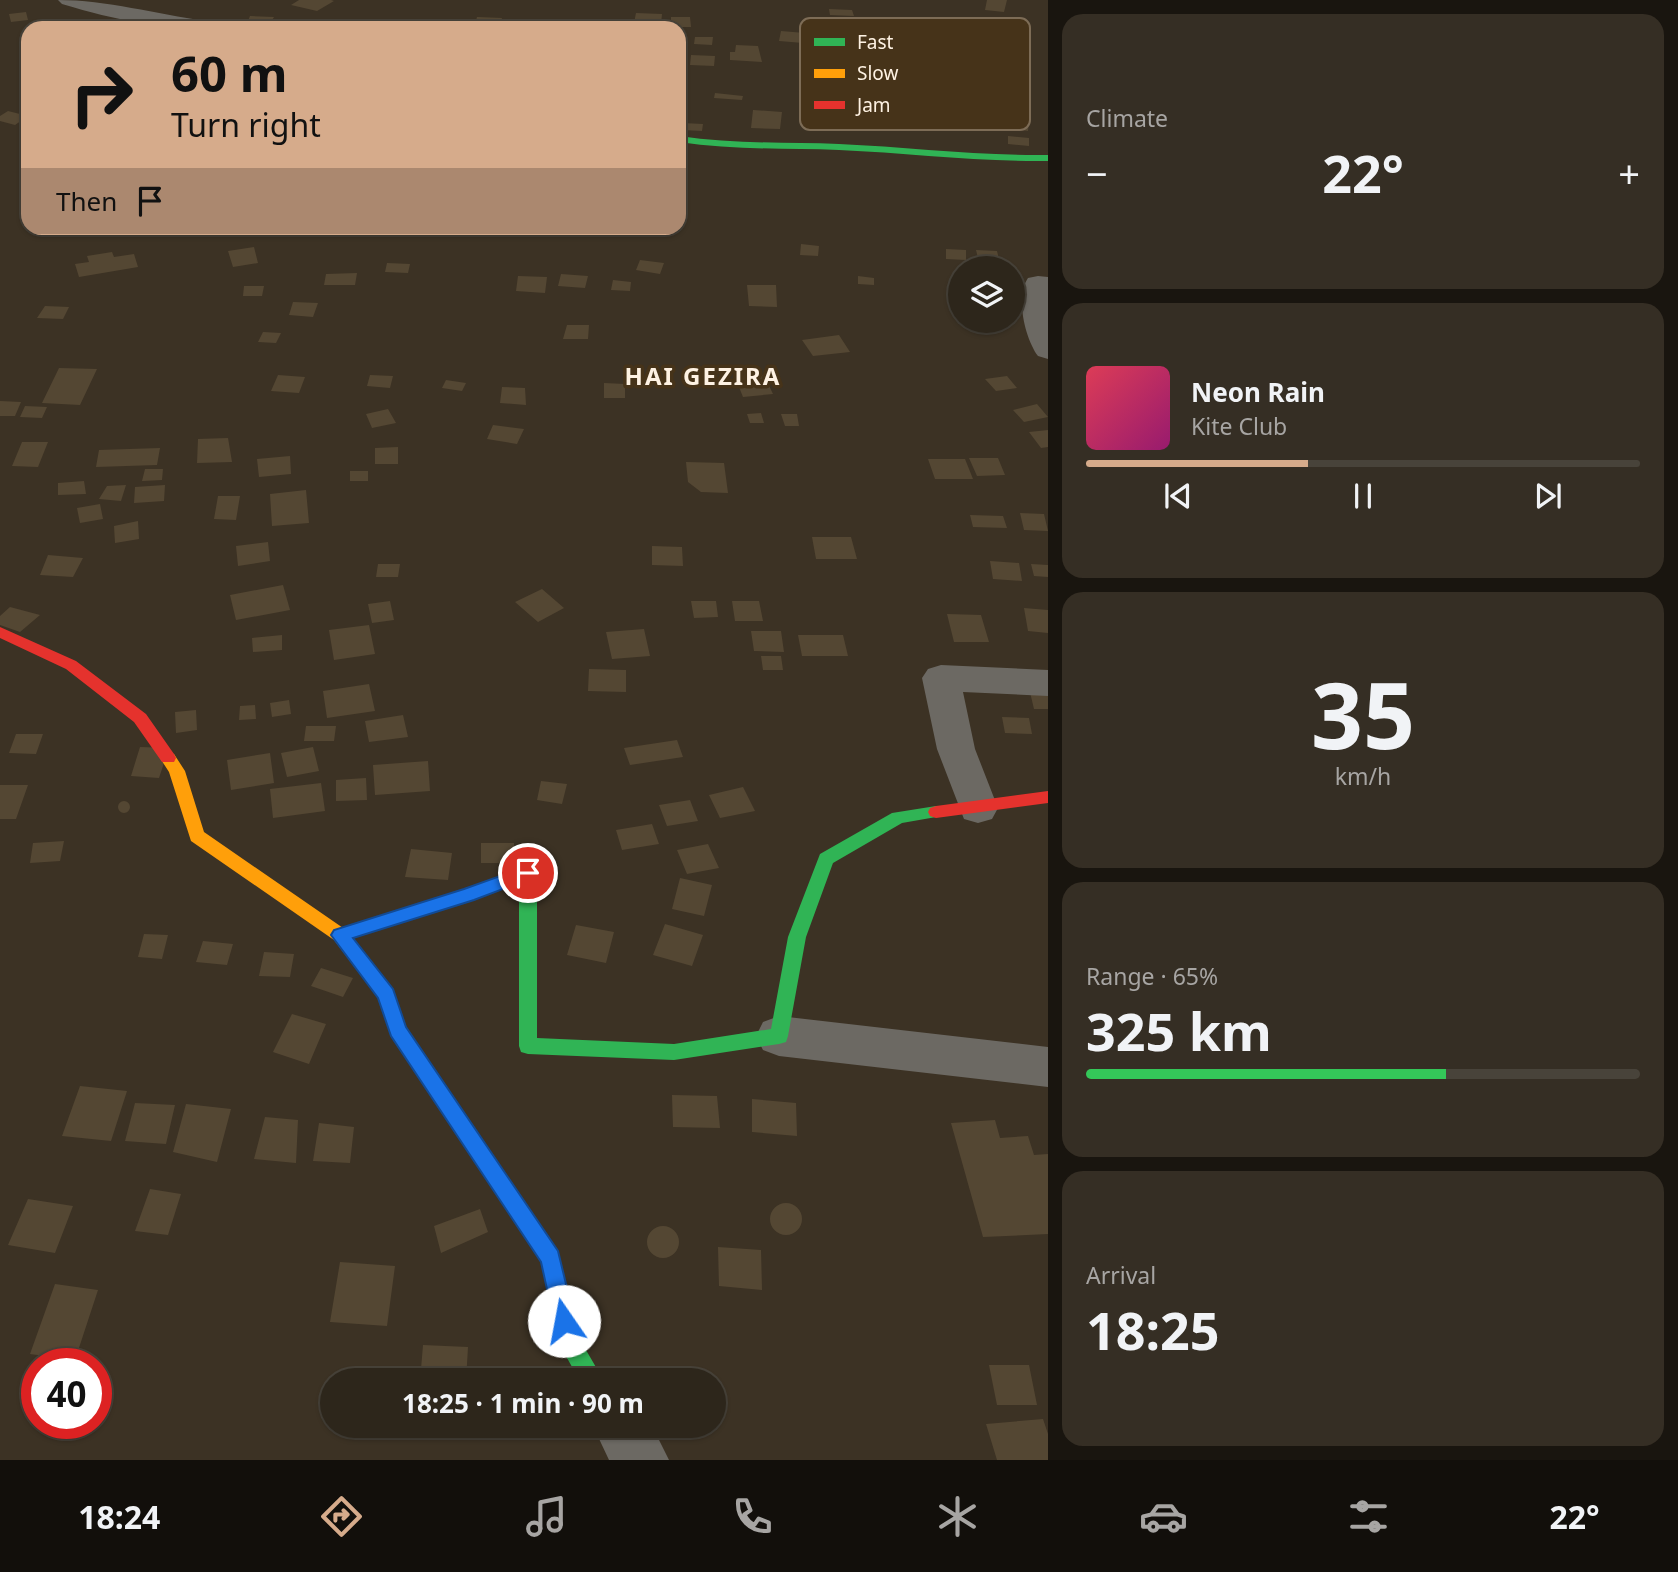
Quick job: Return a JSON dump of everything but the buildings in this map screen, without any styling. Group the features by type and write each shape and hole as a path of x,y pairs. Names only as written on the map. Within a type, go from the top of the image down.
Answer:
{"street":[{"path":"69,0 117,15 158,21"},
{"path":"686,141 707,146 791,145 1005,160 1048,158"},
{"path":"1048,285 1038,284 1037,322 1048,350"},
{"path":"0,632 71,665 140,718 177,771 197,836 340,935 386,995 398,1030 551,1258 569,1342 585,1368"},
{"path":"978,808 956,749 941,678 1048,683"},
{"path":"779,1036 797,937 826,859 898,817 1048,797"},
{"path":"340,935 468,895 528,873 528,1046 674,1052 779,1036 1048,1067"},
{"path":"627,1438 641,1460"}],"traffic: fast":[{"path":"686,140 739,145 839,147 970,156 1048,158"},
{"path":"340,935 468,895 528,873 528,1046 674,1052 779,1036 797,937 826,859 898,817 936,812"},
{"path":"367,970 386,995 398,1030 551,1258 569,1342 585,1368"}],"traffic: slow":[{"path":"168,758 177,771 197,836 340,935 367,970"}],"traffic: jam":[{"path":"0,632 71,665 140,718 168,758"},
{"path":"936,812 1048,797"}],"district":[{"name":"HAI GEZIRA","path":"703,375"}],"route":[{"path":"528,873 468,895 340,935 386,995 398,1030 551,1258 564,1321"}]}
